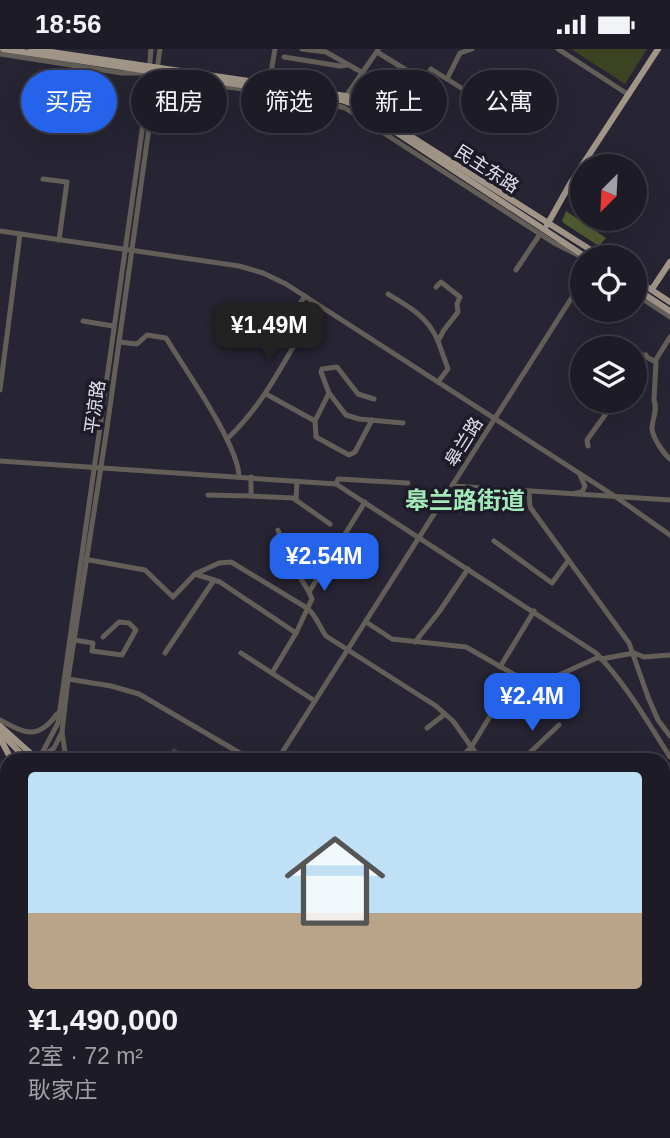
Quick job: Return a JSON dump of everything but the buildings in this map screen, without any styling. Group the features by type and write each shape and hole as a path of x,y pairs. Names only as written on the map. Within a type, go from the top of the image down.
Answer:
{"main road":[{"name":"民主东路","path":"3,49 153,70"},
{"name":"民主东路","path":"32,49 153,70"},
{"path":"544,229 658,49"},
{"name":"民主东路","path":"227,82 353,104 373,122 544,229 562,232 582,245"},
{"name":"民主东路","path":"337,95 345,96 570,247"},
{"path":"556,209 557,222 562,232"},
{"path":"652,289 670,262"},
{"path":"647,286 670,302"},
{"path":"647,296 670,311"},
{"path":"3,725 32,753"},
{"path":"0,732 20,753"}],"street":[{"name":"平凉路","path":"151,49 153,70"},
{"name":"平凉路","path":"153,70 160,49"},
{"path":"272,70 275,49"},
{"path":"302,49 326,52 358,70"},
{"path":"461,89 447,79 460,53 472,49"},
{"path":"558,49 629,95"},
{"path":"365,70 378,50 408,70"},
{"name":"民主东路","path":"0,54 131,72"},
{"path":"284,57 349,65"},
{"path":"345,96 351,88"},
{"name":"平凉路","path":"97,468 113,326 143,133"},
{"name":"平凉路","path":"41,753 58,723 119,342 146,133"},
{"path":"43,179 67,182 59,240"},
{"path":"516,270 544,229"},
{"path":"0,231 239,266 263,273 304,296 616,496 670,535"},
{"path":"0,390 20,234"},
{"path":"436,287 440,282 460,297 458,312 438,341"},
{"path":"388,294 415,310 427,321 448,369 438,382"},
{"path":"227,439 242,426 266,394 296,342 283,330 304,296"},
{"name":"皋兰路","path":"282,753 570,301"},
{"path":"647,302 670,317"},
{"path":"83,321 113,326"},
{"path":"119,342 137,344 147,335 166,338 227,439 239,468 239,477"},
{"path":"670,337 655,361 656,406 652,431 670,459"},
{"path":"647,356 655,361"},
{"path":"374,399 358,394 337,367 322,369 320,373 330,393 346,415 403,422"},
{"path":"330,393 315,421 316,437 349,455 355,452 372,420"},
{"path":"266,394 315,421"},
{"path":"588,446 587,440 607,413"},
{"path":"600,423 607,427"},
{"path":"0,461 336,484 534,611 600,658 630,695 667,753"},
{"path":"568,494 579,493 585,486 584,480 572,469"},
{"path":"251,478 251,496"},
{"path":"336,484 338,479 408,483"},
{"path":"296,500 297,481"},
{"path":"453,486 670,500"},
{"path":"529,492 530,507 634,653 658,720 669,733 659,740"},
{"path":"208,495 296,500 330,524"},
{"path":"648,499 639,500 636,504 638,510 648,519"},
{"path":"309,592 365,502"},
{"path":"272,673 312,599 288,556 278,530"},
{"path":"494,541 552,583 568,561"},
{"name":"平凉路","path":"65,753 62,732 83,559"},
{"path":"83,559 145,570 173,597 195,574 219,563 231,562 307,608 314,614 326,636 436,706 476,753"},
{"path":"415,642 468,569"},
{"path":"195,574 214,580 296,633"},
{"path":"166,653 214,580"},
{"path":"500,667 534,611"},
{"path":"74,640 93,643 92,651 122,655 136,630 129,623 119,622 103,637"},
{"path":"366,622 392,639 467,647 515,675 540,681 600,658 634,653 644,657 670,655"},
{"path":"241,653 315,701"},
{"path":"466,753 515,675"},
{"path":"68,679 139,694 240,753"},
{"path":"0,719 3,725 33,733 47,727 59,712"},
{"path":"427,728 445,714"},
{"path":"530,753 559,726"},
{"path":"47,753 54,748 62,732"}],"green space":[{"path":"571,49 647,49 625,84"},
{"path":"566,211 570,214 570,227 562,221"},
{"path":"576,231 596,231 606,238 597,245"}],"tunnel":[{"path":"172,750 177,753"}],"district":[{"name":"皋兰路街道","path":"465,501"}]}
